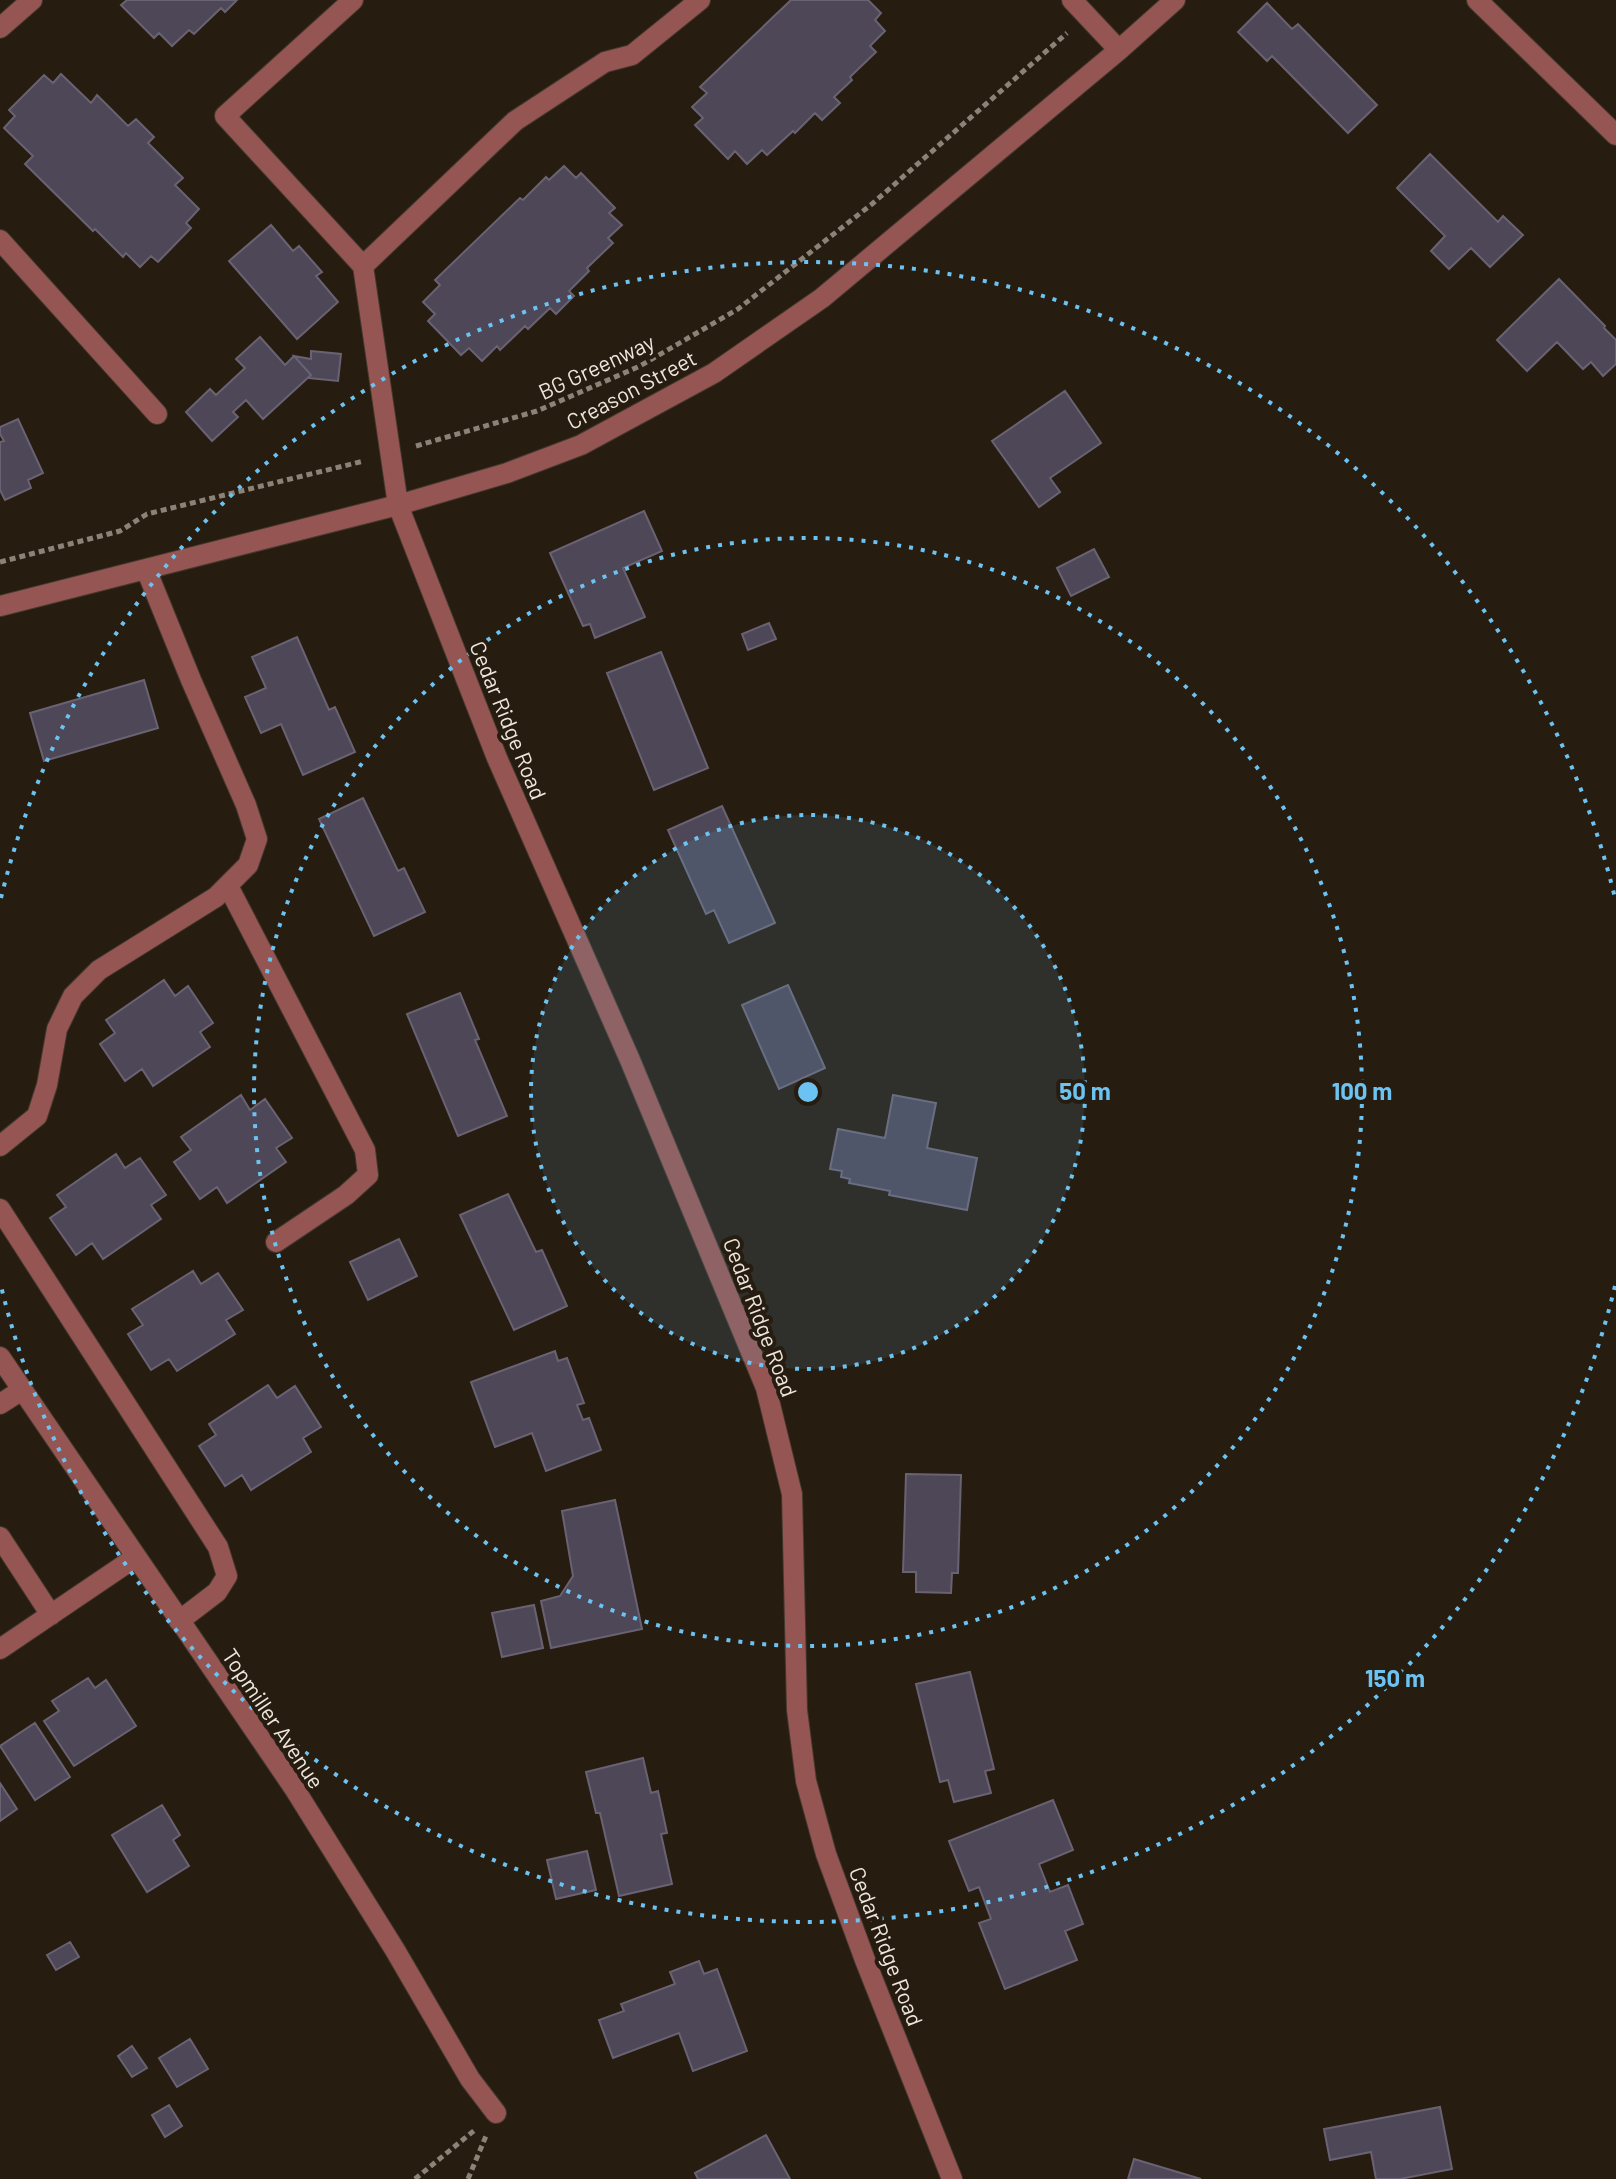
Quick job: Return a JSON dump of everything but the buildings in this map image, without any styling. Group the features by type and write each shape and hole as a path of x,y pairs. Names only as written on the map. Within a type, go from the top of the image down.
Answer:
{"street":[{"path":"0,28 32,0"},
{"path":"353,0 225,116 363,266 515,121 605,62 632,55 700,0"},
{"name":"Creason Street","path":"0,606 398,505 507,473 581,445 714,373 822,298 1175,0"},
{"path":"1477,0 1616,135"},
{"path":"1080,8 1119,50"},
{"path":"0,240 157,414"},
{"name":"Cedar Ridge Road","path":"363,266 398,505 497,758 630,1060 766,1388 792,1494 797,1710 806,1781 826,1854 952,2179"},
{"path":"0,1146 37,1116 47,1085 57,1029 73,996 99,970 216,897 248,865 257,839 246,805 146,569"},
{"path":"228,886 365,1150 368,1175 346,1195 276,1242"},
{"path":"0,1209 218,1547 227,1576 217,1592 179,1621"},
{"name":"Topmiller Avenue","path":"0,1357 294,1788 395,1950 470,2079 496,2113"},
{"path":"0,1404 22,1390"},
{"path":"0,1537 51,1615"},
{"path":"0,1649 136,1557"}],"path":[{"name":"BG Greenway","path":"0,562 120,531 147,514 390,453 537,411 640,366 738,309 872,204 1080,8"},
{"path":"415,2179 496,2113"},
{"path":"468,2179 496,2113"}]}
